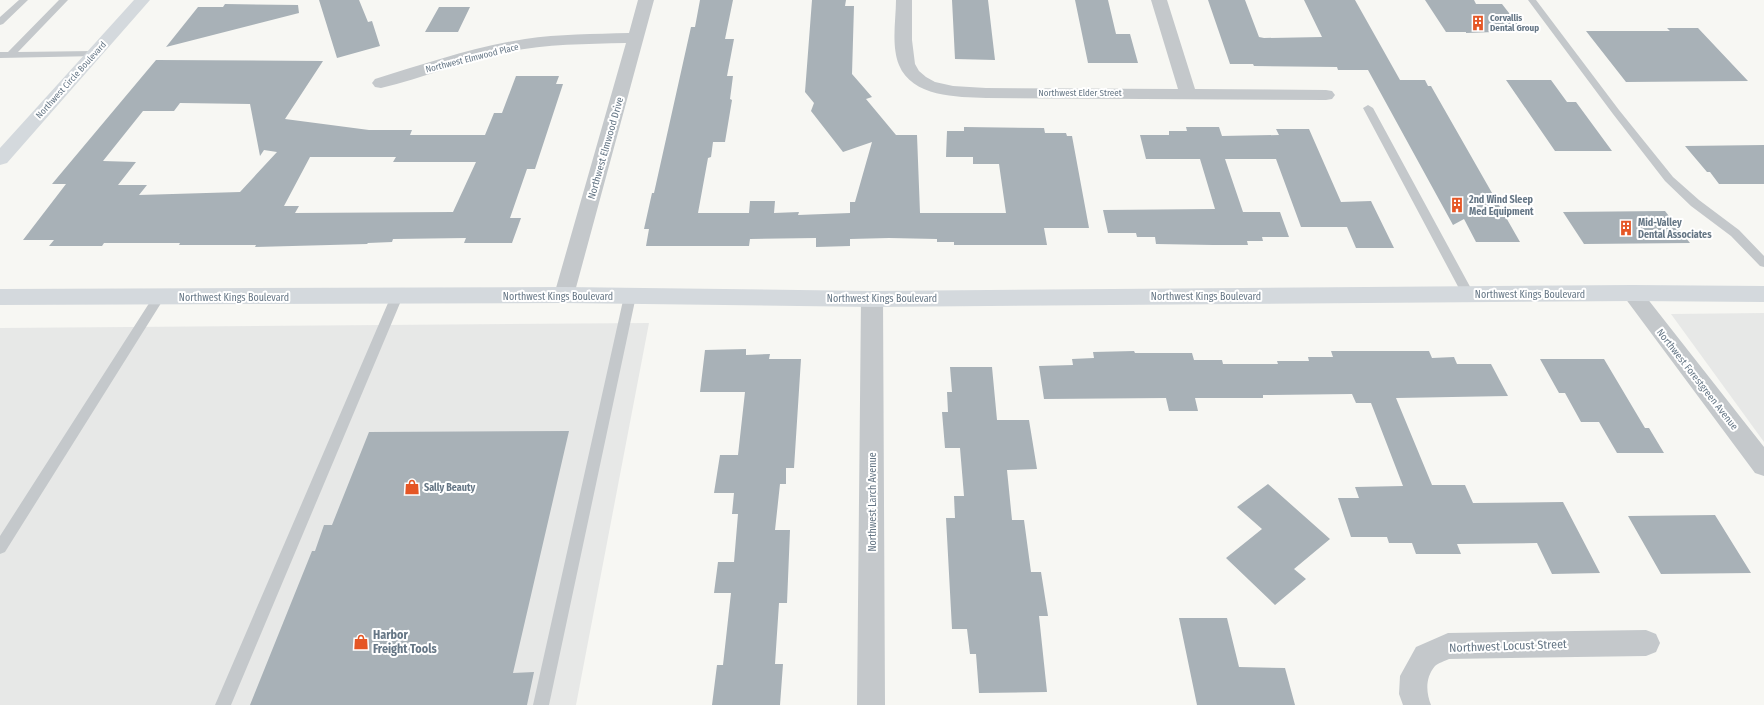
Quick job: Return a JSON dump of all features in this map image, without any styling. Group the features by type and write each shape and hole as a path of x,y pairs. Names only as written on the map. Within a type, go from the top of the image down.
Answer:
{"main road":[{"name":"Northwest Circle Boulevard","path":"0,159 142,0"},
{"name":"Northwest Kings Boulevard","path":"0,298 564,295 872,299 1632,293 1764,294"}],"street":[{"name":"Northwest Elmwood Drive","path":"564,295 646,0"},
{"name":"Northwest Elder Street","path":"904,0 904,42 907,65 911,72 923,82 935,87 955,91 986,93 1326,95"},
{"path":"1159,0 1188,94"},
{"name":"Northwest Elmwood Place","path":"381,83 496,50 526,44 572,39 636,38"},
{"name":"Northwest Forestgreen Avenue","path":"1632,293 1764,466"},
{"name":"Northwest Larch Avenue","path":"871,705 872,299"},
{"name":"Northwest Locust Street","path":"1417,705 1413,694 1414,676 1426,656 1448,646 1646,643"}],"lane":[{"path":"0,22 24,0"},
{"path":"10,54 64,0"},
{"path":"1532,0 1611,106 1669,179 1695,203 1735,233 1764,263"},
{"path":"0,55 94,54"},
{"path":"1368,108 1468,294"},
{"path":"223,705 397,296"},
{"path":"541,705 630,296"},
{"path":"0,548 159,297"}],"shaded area":[{"path":"1764,313 1764,442 1671,314"},
{"path":"649,323 576,705 0,705 0,328"}],"building":[{"path":"319,0 359,0 368,22 372,21 380,46 337,58"},
{"path":"700,0 733,0 725,39 734,39 727,76 733,76 730,99 732,100 725,142 713,142 711,157 708,158 698,213 749,213 750,201 775,201 774,213 799,212 798,215 850,213 850,202 855,202 872,142 843,152 811,111 814,103 805,92 812,0 846,0 845,6 854,6 852,74 872,97 866,99 896,135 917,135 920,213 1006,213 999,164 973,164 973,157 946,157 947,131 964,131 964,127 1044,128 1045,133 1066,133 1067,136 1072,136 1089,228 1044,228 1047,245 954,245 954,242 937,242 937,239 889,238 850,239 850,246 816,247 816,238 750,239 749,246 646,246 649,229 644,229 652,193 654,193 691,27 695,27"},
{"path":"952,0 988,0 995,60 955,59"},
{"path":"1075,0 1108,0 1116,34 1130,34 1138,63 1088,63"},
{"path":"1208,0 1245,0 1259,37 1264,38 1322,37 1304,0 1355,0 1400,80 1425,80 1428,86 1431,86 1520,242 1476,242 1464,219 1453,225 1368,70 1338,70 1337,67 1254,66 1253,64 1230,64"},
{"name":"Corvallis Dental Group","path":"1425,0 1474,0 1476,4 1502,4 1523,31 1466,33 1446,32"},
{"path":"225,4 298,5 299,13 166,47 198,7 223,7"},
{"path":"439,7 470,7 458,32 425,32"},
{"path":"1667,28 1698,28 1748,81 1626,82 1586,31 1670,31"},
{"path":"156,60 323,61 285,119 369,130 412,130 410,135 485,135 494,113 502,113 516,76 559,76 556,84 563,84 535,169 527,169 510,218 521,218 512,243 464,243 466,238 393,239 392,242 367,244 255,247 256,245 179,245 180,243 104,243 102,246 49,246 54,240 23,240 66,184 52,184","holes":["180,103 250,104 260,156 264,150 277,152 240,192 139,195 147,185 118,185 136,162 103,161 143,111 174,111","310,157 396,157 393,162 476,162 453,212 295,213 299,206 284,206"]},
{"path":"1506,80 1551,80 1567,102 1576,102 1612,151 1555,151"},
{"path":"1186,127 1219,127 1222,136 1279,135 1276,129 1309,129 1341,202 1371,201 1394,248 1356,248 1347,227 1301,227 1276,159 1225,159 1243,212 1280,212 1289,237 1262,237 1263,241 1247,241 1248,245 1156,244 1155,237 1137,237 1136,233 1108,233 1103,210 1215,209 1200,159 1146,159 1140,135 1169,135 1169,131 1187,131"},
{"path":"1764,145 1764,184 1719,184 1710,172 1707,172 1685,146"},
{"name":"Mid-Valley Dental Associates","path":"1665,211 1690,243 1584,244 1563,212"},
{"path":"746,349 746,355 770,354 769,359 801,359 794,468 786,468 786,484 780,484 775,530 790,530 787,603 779,603 775,664 783,664 780,705 712,705 717,665 723,665 731,593 714,593 718,562 734,562 738,514 732,514 734,493 714,493 720,455 738,455 745,392 700,392 705,350"},
{"path":"1134,351 1135,353 1192,353 1194,360 1222,360 1223,364 1278,364 1277,361 1309,361 1308,357 1333,357 1331,351 1429,351 1432,358 1454,357 1457,364 1491,364 1508,396 1396,398 1432,485 1465,485 1473,503 1563,502 1600,573 1552,574 1537,543 1457,544 1461,554 1416,554 1412,543 1389,543 1387,537 1351,537 1338,498 1359,498 1355,487 1403,486 1371,403 1356,403 1352,394 1263,395 1263,398 1195,398 1198,411 1169,411 1166,398 1044,399 1039,366 1073,365 1072,359 1094,358 1093,352"},
{"path":"1540,359 1604,359 1645,428 1649,428 1664,453 1617,453 1599,422 1581,422 1565,393 1559,393"},
{"path":"950,367 992,367 997,420 1029,420 1037,469 1007,470 1012,520 1024,520 1031,572 1041,572 1048,616 1039,616 1047,692 979,693 976,654 970,654 967,629 952,629 946,518 955,518 954,496 964,496 960,448 945,448 942,412 948,412 947,392 952,392"},
{"path":"569,431 513,673 534,672 527,705 250,705 312,551 315,551 324,525 332,525 369,432"},
{"path":"1268,484 1330,539 1294,569 1306,579 1275,605 1226,558 1262,529 1237,507"},
{"path":"1715,515 1751,573 1661,574 1628,516"},
{"path":"1179,618 1227,618 1239,667 1285,668 1295,705 1197,705"}],"place":[{"name":"Corvallis Dental Group","path":"1478,23"},
{"name":"2nd Wind Sleep Med Equipment","path":"1457,205"},
{"name":"Mid-Valley Dental Associates","path":"1626,228"},
{"name":"Sally Beauty","path":"412,487"},
{"name":"Harbor Freight Tools","path":"361,642"}]}
